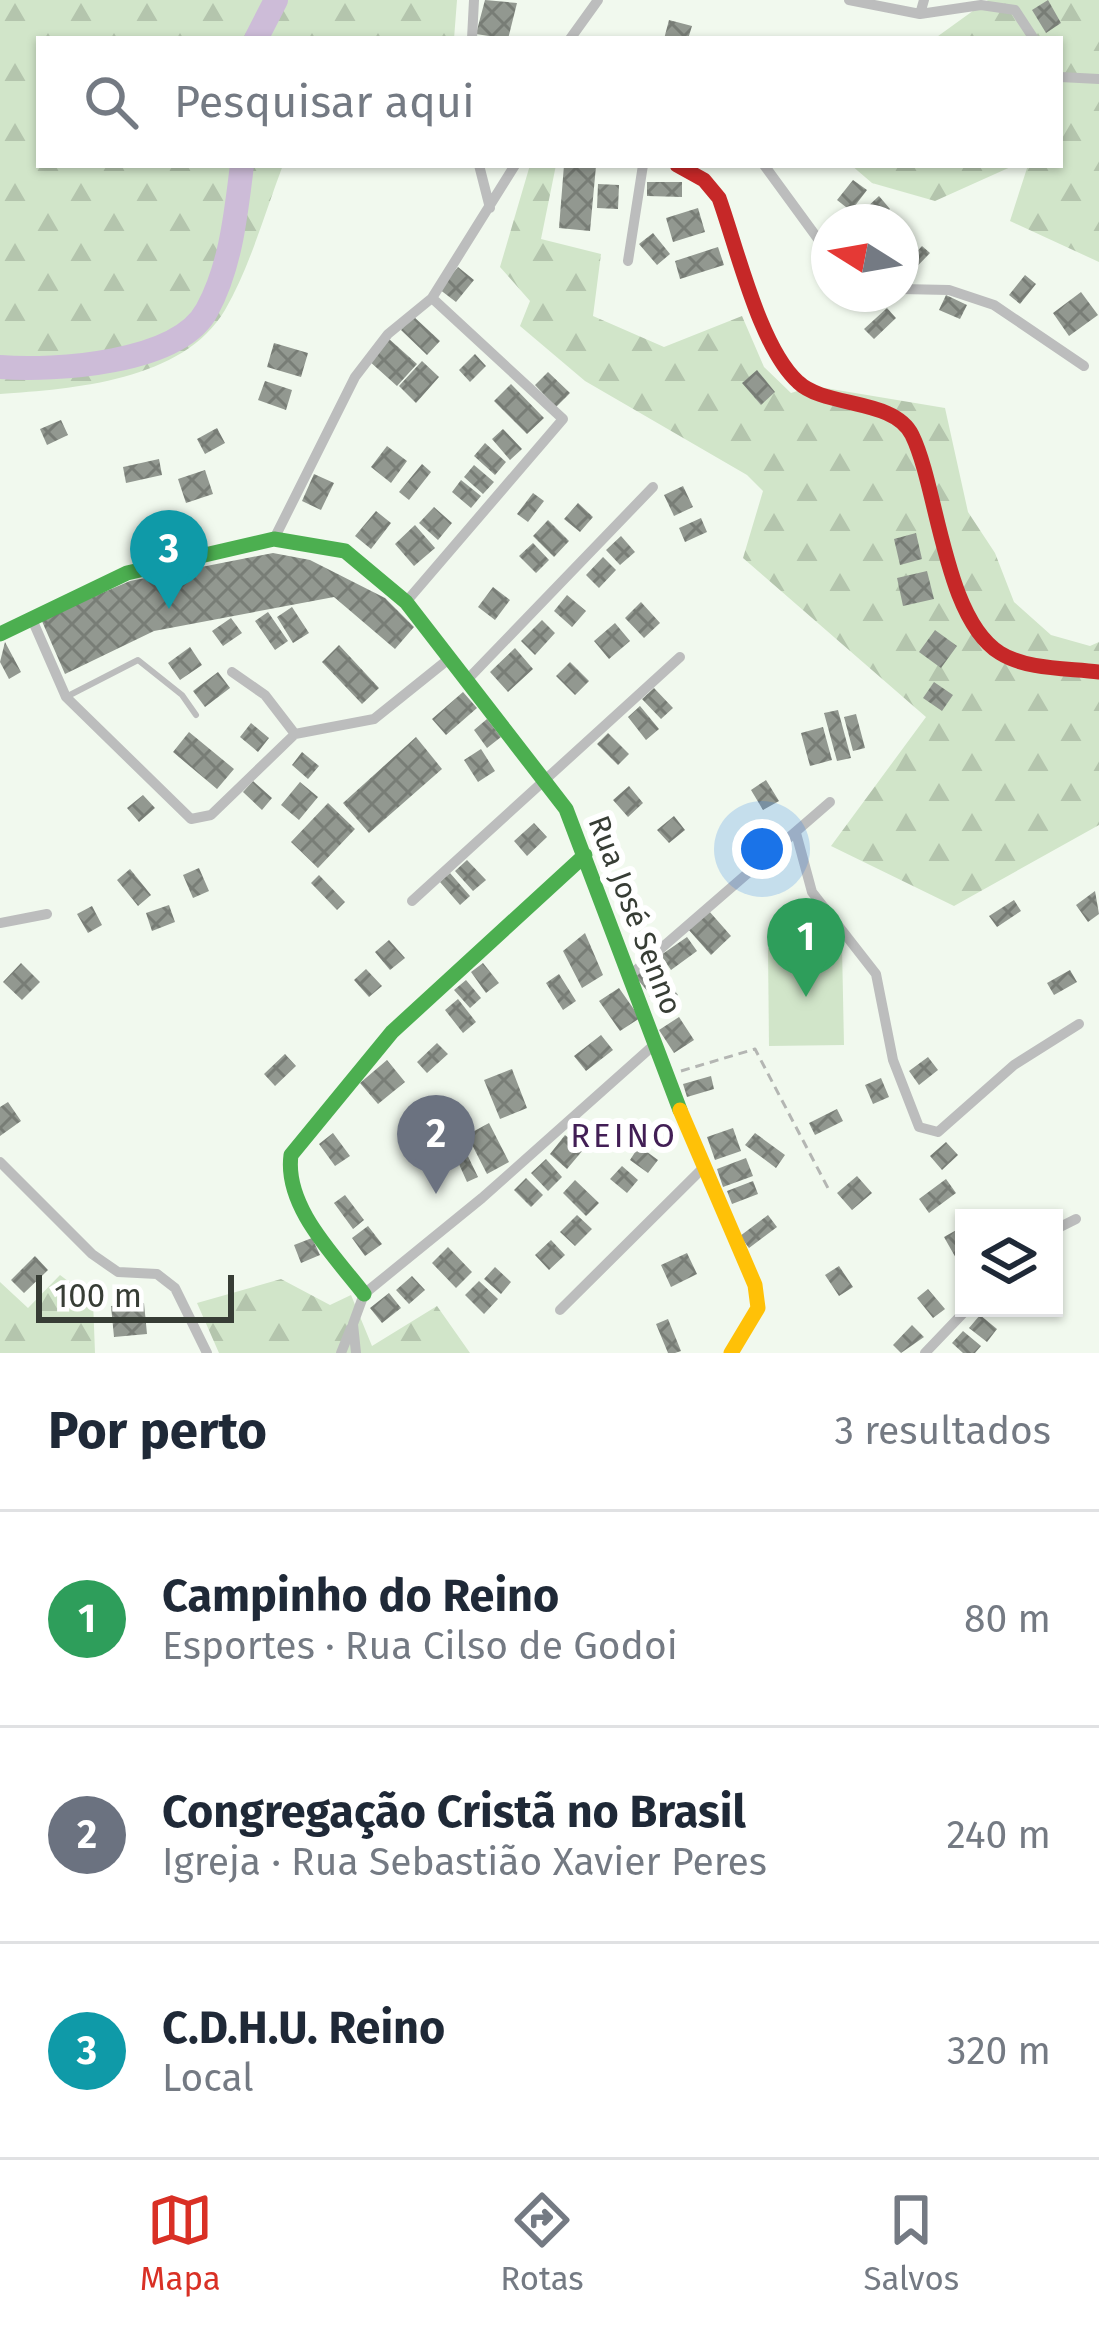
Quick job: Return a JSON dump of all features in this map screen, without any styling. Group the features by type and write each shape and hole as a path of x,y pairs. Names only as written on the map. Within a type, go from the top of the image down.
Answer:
{"street":[{"path":"472,36 474,0"},
{"path":"572,36 598,0"},
{"path":"849,0 920,14 981,5 1015,10 1032,36"},
{"path":"920,14 924,0"},
{"path":"1063,77 1099,79"},
{"path":"480,168 490,208"},
{"path":"0,634 128,573 274,539 355,377 388,334 432,298 513,168"},
{"path":"628,261 643,168"},
{"path":"684,168 704,180 719,198 779,364 802,387 893,417 911,430 937,533 978,630 1000,653 1033,664 1091,671"},
{"path":"766,168 811,229"},
{"path":"919,289 949,290 994,305 1084,367"},
{"path":"406,602 563,418 432,298"},
{"path":"467,680 653,487"},
{"name":"Rua José Senno","path":"274,539 345,551 406,602 566,809 702,1169 755,1285 758,1307 731,1353"},
{"path":"31,617 66,698 191,819 211,815 295,734 374,719 450,658"},
{"path":"412,901 680,657"},
{"path":"232,672 265,695 295,734"},
{"path":"628,977 830,802"},
{"path":"796,833 812,892 876,974 892,1060 920,1126 927,1132 938,1132 1014,1065 1078,1024"},
{"path":"364,1294 286,1178 286,1167 347,1076 398,1019 585,855"},
{"path":"0,923 47,914"},
{"path":"341,1353 364,1294 655,1044"},
{"path":"0,1162 105,1263 139,1277 158,1274 175,1288 207,1353"},
{"path":"560,1310 702,1169"},
{"path":"1063,1226 1076,1219"},
{"path":"926,1353 960,1317"},
{"path":"353,1324 356,1353"}],"lane":[{"path":"66,698 138,660 182,695 196,715"}],"path":[{"path":"668,1075 755,1049 829,1190"}],"green space":[{"path":"0,0 457,0 454,36 36,36 36,168 282,168 242,276 206,334 182,352 124,377 0,394"},
{"path":"988,0 1099,0 1099,262 1010,221 1027,168 1063,168 1063,36 938,36"},
{"path":"529,168 555,168 541,239 601,254 593,316 664,347 742,316 764,367 791,393 813,386 945,408 968,512 995,553 1014,602 1051,635 1090,646 1099,642 1099,825 954,906 831,846 926,717 743,558 763,491 747,475 585,381 520,326 530,301 500,267"},
{"path":"854,168 1008,168 935,201 872,183"},
{"path":"842,947 844,1045 769,1046 768,948"},
{"path":"60,1275 93,1300 95,1353 0,1353 0,1282 28,1308"},
{"path":"281,1279 330,1305 351,1295 372,1346 437,1306 470,1353 219,1353 197,1303"}],"building":[{"path":"485,0 517,3 509,36 476,34"},
{"path":"1048,0 1061,23 1046,33 1032,10"},
{"path":"669,20 692,26 689,36 665,36"},
{"path":"564,168 596,168 590,231 559,228"},
{"path":"853,180 867,190 856,204 837,200"},
{"path":"647,182 682,182 682,197 647,196"},
{"path":"598,184 619,185 618,209 597,208"},
{"path":"698,208 705,232 673,242 666,218"},
{"path":"653,233 670,254 657,265 639,244"},
{"path":"922,246 930,253 919,264"},
{"path":"718,247 724,265 680,279 675,261"},
{"path":"458,267 474,280 456,302 439,289"},
{"path":"1025,275 1036,284 1020,304 1009,295"},
{"path":"1081,292 1098,315 1069,336 1053,313"},
{"path":"946,295 967,305 960,319 939,310"},
{"path":"883,312 896,318 874,339 864,329"},
{"path":"413,316 440,341 427,355 401,330"},
{"path":"388,338 417,364 397,386 368,360"},
{"path":"274,343 308,353 301,377 267,367"},
{"path":"475,354 486,366 470,382 459,370"},
{"path":"422,361 439,377 416,403 399,386"},
{"path":"757,370 775,392 761,405 742,383"},
{"path":"548,372 570,393 556,407 535,385"},
{"path":"265,381 292,390 286,410 258,400"},
{"path":"511,384 544,418 527,434 494,401"},
{"path":"61,420 68,435 47,445 40,429"},
{"path":"217,428 225,443 205,454 197,439"},
{"path":"503,429 522,449 510,460 492,439"},
{"path":"485,443 506,462 495,475 474,456"},
{"path":"387,446 407,461 391,483 371,467"},
{"path":"159,459 162,475 126,483 123,467"},
{"path":"422,464 431,472 409,500 399,492"},
{"path":"474,465 494,482 483,494 464,477"},
{"path":"205,470 213,494 186,503 178,479"},
{"path":"314,474 334,483 321,510 302,501"},
{"path":"461,480 481,496 471,508 452,492"},
{"path":"683,486 693,507 674,516 664,495"},
{"path":"533,493 544,501 528,522 517,514"},
{"path":"578,503 593,517 580,532 564,519"},
{"path":"434,507 452,523 438,540 419,523"},
{"path":"376,511 391,523 371,549 355,536"},
{"path":"701,518 707,532 685,542 679,528"},
{"path":"548,520 569,541 554,557 533,536"},
{"path":"415,525 435,548 414,566 395,544"},
{"path":"916,533 922,559 900,565 894,539"},
{"path":"621,536 635,552 620,565 606,550"},
{"path":"533,543 549,560 536,573 519,556"},
{"path":"273,553 310,560 385,598 414,627 395,649 334,597 154,631 65,674 41,619 130,581"},
{"path":"603,557 616,570 599,588 586,575"},
{"path":"927,571 934,599 903,606 897,578"},
{"path":"493,587 510,600 495,620 478,607"},
{"path":"567,595 586,611 572,627 554,611"},
{"path":"641,602 660,623 644,638 625,618"},
{"path":"292,607 309,633 293,643 277,617"},
{"path":"268,612 288,641 275,650 255,621"},
{"path":"231,618 242,633 223,646 212,631"},
{"path":"542,620 555,633 535,655 521,641"},
{"path":"615,623 630,641 609,659 594,641"},
{"path":"935,630 957,646 941,668 919,652"},
{"path":"5,642 21,672 9,679 0,662"},
{"path":"339,645 379,688 362,704 322,662"},
{"path":"190,647 202,665 180,680 168,663"},
{"path":"515,648 533,669 508,692 490,672"},
{"path":"570,662 589,681 575,695 556,676"},
{"path":"218,672 230,688 205,707 193,691"},
{"path":"934,682 953,695 942,711 923,698"},
{"path":"654,688 673,708 661,719 642,699"},
{"path":"463,692 477,708 446,735 432,719"},
{"path":"640,706 659,729 646,740 628,717"},
{"path":"838,710 851,758 837,761 824,713"},
{"path":"856,714 865,748 853,751 844,717"},
{"path":"487,719 501,737 487,748 474,730"},
{"path":"251,723 269,738 258,752 240,737"},
{"path":"823,727 832,760 810,766 801,733"},
{"path":"189,732 234,769 217,789 173,752"},
{"path":"608,733 629,754 618,765 597,744"},
{"path":"416,737 442,769 369,833 343,803"},
{"path":"481,749 495,771 478,782 464,760"},
{"path":"302,752 319,766 308,779 292,765"},
{"path":"766,780 779,801 763,810 751,790"},
{"path":"253,781 272,798 262,810 243,792"},
{"path":"300,782 318,797 299,820 281,805"},
{"path":"629,786 643,803 628,817 613,800"},
{"path":"143,795 155,808 139,822 127,808"},
{"path":"328,803 355,829 318,868 291,842"},
{"path":"674,816 685,830 669,843 657,830"},
{"path":"534,823 547,837 527,856 514,841"},
{"path":"467,860 486,880 473,891 455,871"},
{"path":"199,868 209,891 193,898 183,875"},
{"path":"130,869 151,895 138,906 117,880"},
{"path":"450,873 470,896 460,905 440,882"},
{"path":"319,875 345,902 337,910 311,883"},
{"path":"1095,891 1099,914 1088,922 1076,905"},
{"path":"1014,900 1021,911 997,927 989,916"},
{"path":"169,905 175,922 152,931 146,913"},
{"path":"92,906 102,925 88,933 77,914"},
{"path":"709,911 731,936 711,955 688,929"},
{"path":"585,933 603,975 582,988 563,951"},
{"path":"687,937 697,951 671,970 661,955"},
{"path":"389,940 405,958 390,970 375,952"},
{"path":"653,960 668,978 649,993 634,975"},
{"path":"21,963 40,982 22,1000 3,982"},
{"path":"483,963 499,983 486,993 471,972"},
{"path":"366,969 382,986 369,997 354,980"},
{"path":"1070,970 1077,982 1054,995 1047,983"},
{"path":"559,974 576,1001 563,1010 546,983"},
{"path":"466,980 481,998 470,1008 454,990"},
{"path":"668,982 678,995 659,1009 649,996"},
{"path":"619,988 640,1018 620,1031 599,1001"},
{"path":"458,999 476,1022 463,1033 445,1010"},
{"path":"679,1017 694,1040 674,1053 659,1030"},
{"path":"601,1035 613,1050 586,1071 574,1056"},
{"path":"437,1043 448,1054 427,1073 417,1062"},
{"path":"285,1054 296,1066 275,1086 264,1074"},
{"path":"928,1057 938,1070 919,1085 909,1071"},
{"path":"387,1060 405,1082 378,1104 360,1083"},
{"path":"512,1069 527,1108 500,1119 484,1080"},
{"path":"711,1076 714,1089 687,1097 683,1084"},
{"path":"881,1078 889,1097 873,1104 865,1085"},
{"path":"8,1102 21,1121 0,1136 0,1107"},
{"path":"837,1109 843,1121 815,1135 809,1123"},
{"path":"489,1123 509,1162 487,1174 467,1135"},
{"path":"733,1128 741,1151 715,1160 707,1137"},
{"path":"333,1133 350,1156 335,1166 319,1144"},
{"path":"755,1133 785,1155 776,1168 745,1145"},
{"path":"565,1135 583,1150 567,1169 550,1154"},
{"path":"946,1142 958,1155 942,1170 930,1156"},
{"path":"639,1146 658,1160 648,1173 630,1160"},
{"path":"464,1148 478,1177 467,1182 454,1153"},
{"path":"746,1158 753,1176 723,1187 717,1169"},
{"path":"546,1159 562,1177 548,1191 531,1173"},
{"path":"622,1166 638,1180 627,1193 610,1179"},
{"path":"857,1176 872,1193 852,1210 837,1193"},
{"path":"526,1178 543,1195 531,1207 514,1190"},
{"path":"946,1179 956,1193 929,1213 919,1199"},
{"path":"575,1180 599,1203 586,1216 563,1193"},
{"path":"753,1181 758,1194 732,1204 727,1191"},
{"path":"345,1195 364,1220 353,1229 334,1203"},
{"path":"577,1215 592,1229 575,1246 560,1232"},
{"path":"768,1215 777,1227 749,1248 740,1236"},
{"path":"368,1226 382,1244 365,1256 352,1238"},
{"path":"955,1231 955,1256 944,1237"},
{"path":"312,1238 320,1255 301,1263 294,1245"},
{"path":"551,1240 565,1255 549,1270 535,1255"},
{"path":"448,1247 472,1272 456,1288 432,1263"},
{"path":"687,1253 697,1274 671,1287 661,1265"},
{"path":"35,1256 48,1270 24,1293 11,1280"},
{"path":"839,1266 853,1287 839,1296 825,1275"},
{"path":"495,1267 511,1282 501,1294 484,1279"},
{"path":"412,1276 425,1290 409,1304 396,1290"},
{"path":"479,1281 498,1299 484,1314 465,1295"},
{"path":"928,1289 945,1309 933,1318 917,1298"},
{"path":"389,1293 401,1308 382,1323 370,1308"},
{"path":"144,1303 147,1334 114,1337 111,1306"},
{"path":"982,1317 997,1329 987,1342 969,1328"},
{"path":"668,1319 681,1351 675,1353 668,1353 656,1324"},
{"path":"912,1325 924,1337 901,1353 893,1345"},
{"path":"963,1331 981,1346 975,1353 963,1353 952,1343"}],"waterway":[{"path":"258,36 276,0"},
{"path":"0,367 113,360 143,353 192,328 207,310 222,276 242,168"}],"traffic: fast":[{"path":"0,634 127,573 274,539 345,551 406,602 566,809 680,1110"},
{"path":"364,1294 303,1212 295,1193 291,1155 392,1032 585,855"}],"traffic: slow":[{"path":"680,1110 755,1285 758,1308 731,1353"}],"traffic: jam":[{"path":"682,168 704,180 719,198 761,322 784,366 810,390 890,415 912,435 954,583 981,636 1000,653 1023,663 1099,672"}],"place":[{"name":"C.D.H.U. Reino","path":"169,609"},
{"name":"Campinho do Reino","path":"806,997"},
{"name":"Congregação Cristã no Brasil","path":"436,1194"}],"district":[{"name":"REINO","path":"624,1136"}]}
